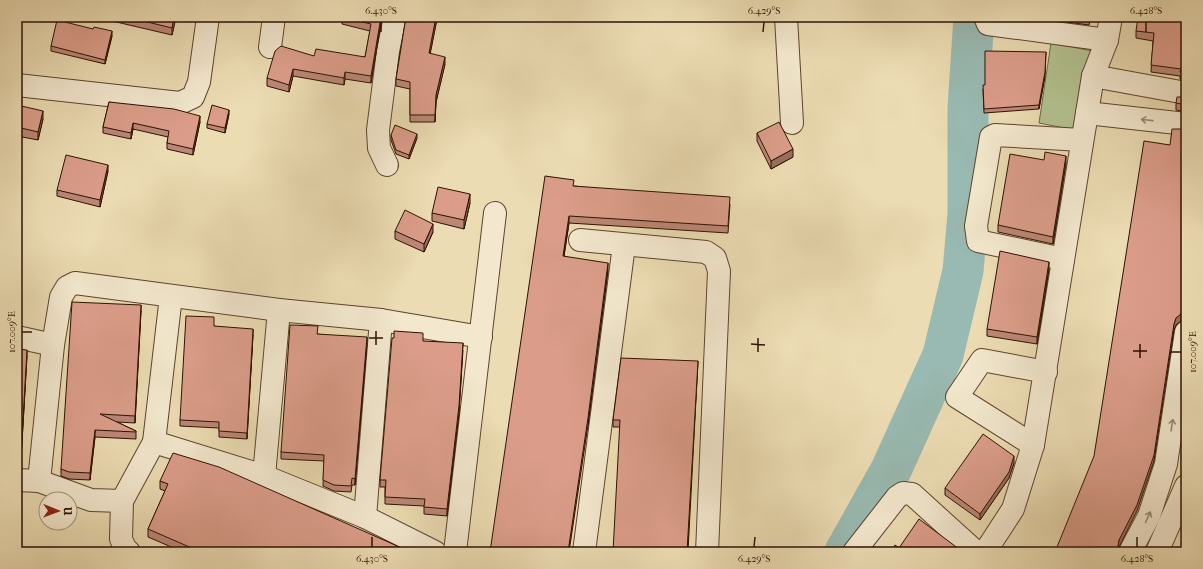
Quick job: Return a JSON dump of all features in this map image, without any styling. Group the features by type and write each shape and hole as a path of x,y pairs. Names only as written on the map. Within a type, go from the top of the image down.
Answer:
{"street":[{"path":"17,85 180,103 193,97 198,82 208,17"},
{"path":"270,46 274,17"},
{"path":"387,165 379,148 378,130 388,51 395,17"},
{"path":"786,17 792,123"},
{"path":"984,17 988,24 1106,40"},
{"path":"985,552 1013,509 1033,445 1046,372 1086,113 1093,76 1106,40 1111,17"},
{"path":"1093,76 1186,93"},
{"path":"1086,113 1186,124"},
{"path":"1063,259 978,241 976,226 991,137 995,134 1082,140"},
{"path":"455,552 495,213"},
{"path":"580,240 706,252 715,258 719,271 707,552"},
{"path":"584,552 624,245"},
{"path":"39,481 53,345 61,297 67,287 75,283 279,310 381,320 481,338"},
{"path":"130,552 125,548 121,539 122,501 154,442 172,296"},
{"path":"264,476 279,310"},
{"path":"364,517 381,320"},
{"path":"1130,552 1149,516 1166,464 1186,332"},
{"path":"17,337 53,345"},
{"path":"1033,445 957,397 982,360 1046,372"},
{"path":"154,442 264,476 364,517 435,552"},
{"path":"17,480 39,481 91,500 122,501"},
{"path":"1157,552 1186,486"},
{"path":"854,552 897,497 903,493 912,494 976,552"}],"green space":[{"path":"1051,43 1093,51 1080,131 1039,123"}],"building":[{"path":"127,17 174,17 172,28"},
{"path":"342,17 381,17 371,76 345,72 344,78 293,69 289,85 267,78 275,51 281,46 314,56 316,49 365,57 371,24"},
{"path":"406,17 436,17 429,53 445,57 436,95 435,115 410,115 410,82 396,79"},
{"path":"1077,17 1090,17 1089,19"},
{"path":"1138,17 1186,17 1186,74 1180,72 1181,69 1151,65 1154,33 1136,31"},
{"path":"57,20 93,29 94,27 112,31 105,60 51,46"},
{"path":"985,51 1046,52 1045,72 1039,105 984,109 983,85 985,85"},
{"path":"1177,97 1186,97 1186,105 1176,103"},
{"path":"109,102 174,109 200,116 193,149 167,143 169,131 133,123 131,133 103,127"},
{"path":"17,105 43,111 38,132 17,127"},
{"path":"212,105 229,110 225,128 207,124"},
{"path":"779,122 793,149 771,161 757,133"},
{"path":"395,125 417,134 409,155 396,150 391,135"},
{"path":"1172,129 1186,129 1186,283 1181,314 1176,318 1174,324 1154,455 1137,505 1119,540 1118,546 1120,552 1055,552 1094,456 1144,141 1170,145"},
{"path":"1045,152 1066,156 1053,237 998,225 1010,154 1044,160"},
{"path":"66,155 108,165 100,200 57,190"},
{"path":"545,176 574,180 573,186 730,197 728,226 569,216 563,256 608,263 588,418 568,552 490,552"},
{"path":"438,187 470,194 464,220 432,213"},
{"path":"405,210 433,224 424,244 395,231"},
{"path":"1000,251 1049,262 1037,337 987,329"},
{"path":"72,302 141,305 135,416 100,414 136,432 95,430 90,473 69,472 61,469"},
{"path":"186,316 214,317 214,326 253,329 247,433 219,431 219,422 180,420"},
{"path":"290,325 318,326 317,334 367,337 355,479 352,478 351,486 334,485 323,480 324,455 281,452"},
{"path":"394,331 423,333 423,341 463,343 459,406 447,509 424,507 425,499 385,497 386,480 380,480 392,338 394,338"},
{"path":"17,349 27,350 21,453 17,453"},
{"path":"621,358 698,361 687,552 613,552 620,420 613,420"},
{"path":"983,434 1014,456 1009,472 980,514 945,488"},
{"path":"173,453 219,467 404,549 402,552 201,552 148,529 168,484 160,481"},
{"path":"919,519 963,552 891,552 895,545 899,548"}],"waterway":[{"path":"845,552 891,470 943,355 963,271 968,214 968,108 974,17"}]}
